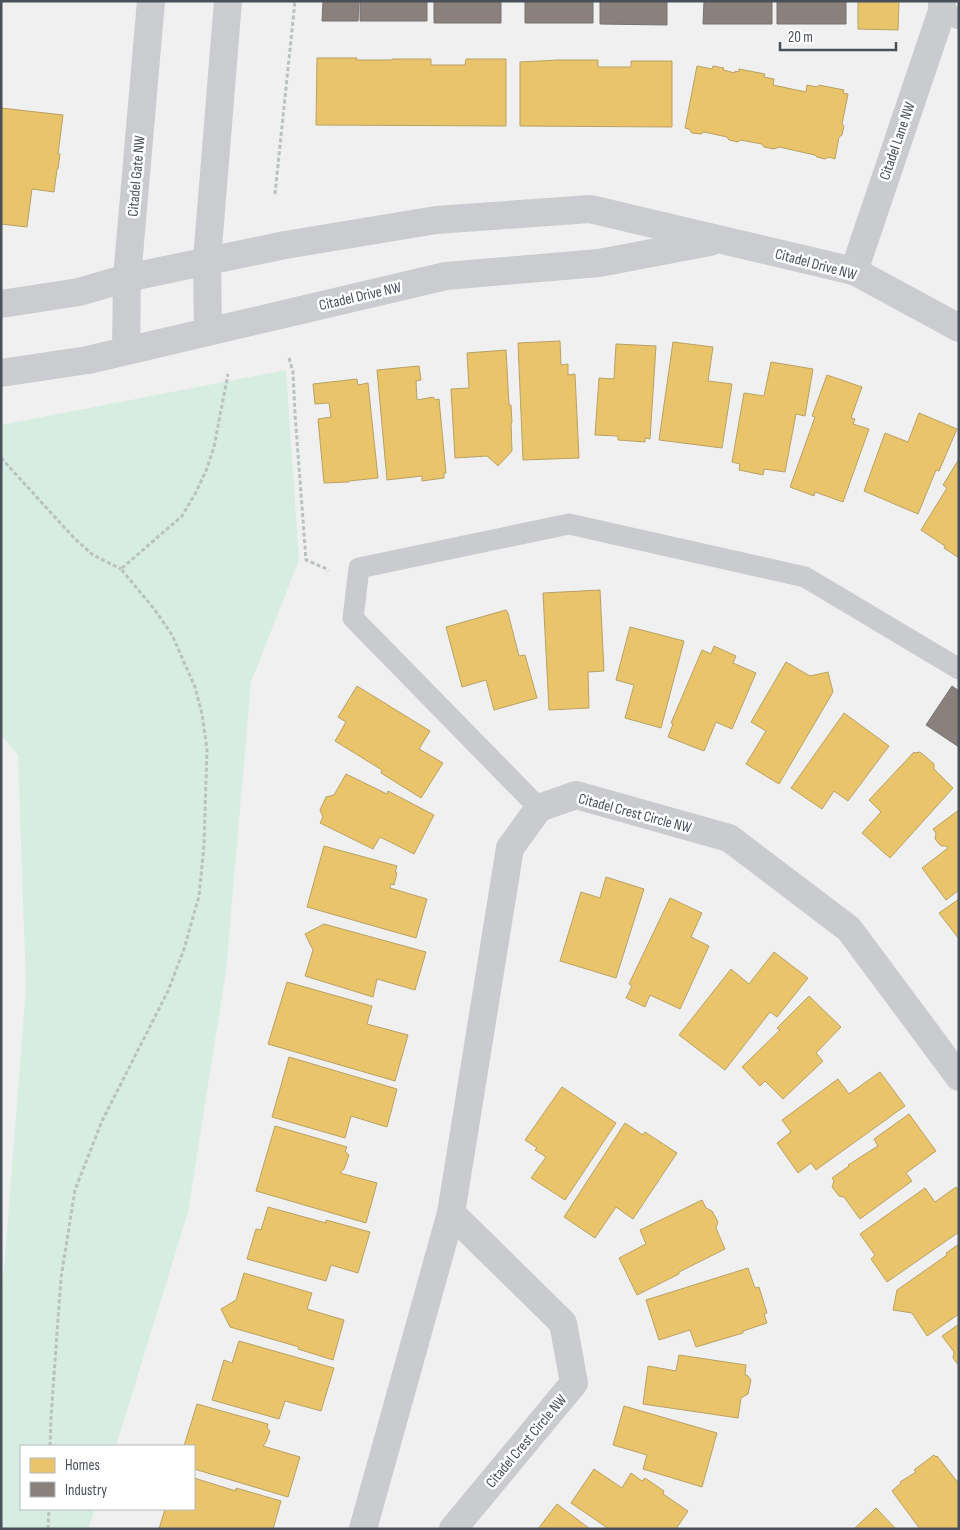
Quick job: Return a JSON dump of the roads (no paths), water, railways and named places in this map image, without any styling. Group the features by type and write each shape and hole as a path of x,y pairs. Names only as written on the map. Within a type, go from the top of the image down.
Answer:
{"street":[{"name":"Citadel Gate NW","path":"126,351 127,278 151,1"},
{"path":"208,331 207,260 228,1"},
{"name":"Citadel Lane NW","path":"854,271 941,8"},
{"name":"Citadel Drive NW","path":"1,304 79,292 127,278 207,260 436,220 590,209 854,271 959,328"},
{"name":"Citadel Drive NW","path":"1,374 88,360 446,276 599,262 722,240"},
{"name":"Citadel Crest Circle NW","path":"539,808 576,795 729,838 849,929 949,1042 959,1077"},
{"path":"364,1529 451,1213 510,848 539,808"},
{"name":"Citadel Crest Circle NW","path":"451,1213 563,1323 574,1383 453,1529"}],"lane":[{"path":"539,808 353,618 359,568 568,524 805,577 959,669"}]}
